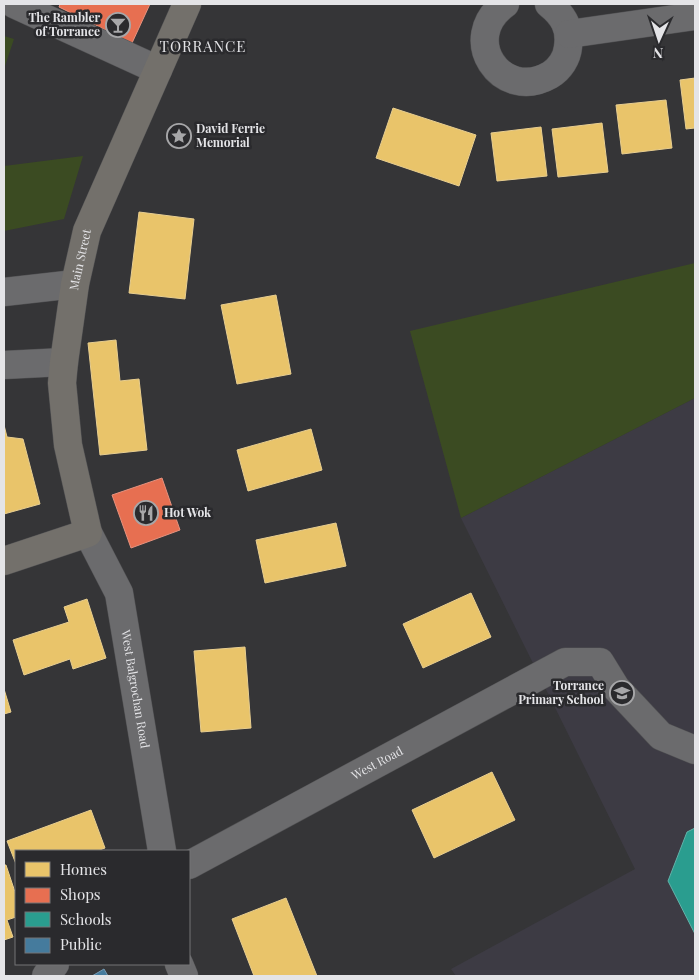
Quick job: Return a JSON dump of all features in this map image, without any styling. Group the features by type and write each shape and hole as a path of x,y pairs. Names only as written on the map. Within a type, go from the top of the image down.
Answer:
{"main road":[{"name":"Main Street","path":"88,533 68,445 62,382 75,284 87,231 187,4"},
{"path":"4,561 88,533"}],"street":[{"path":"14,4 158,70"},
{"path":"505,4 496,10 488,21 484,34 485,48 490,62 500,73 512,80 527,83 541,80 553,73 563,62 568,48 569,34 565,21 557,10 549,4"},
{"path":"569,34 695,16"},
{"path":"4,292 75,284"},
{"path":"4,364 64,362"},
{"name":"West Balgrochan Road","path":"88,533 119,593 162,850"},
{"name":"West Road","path":"190,863 565,662 600,662 616,688 661,736 695,750"},
{"path":"46,976 54,965"}],"shaded area":[{"name":"Torrance Primary School","path":"695,398 695,976 456,976 451,969 635,869 461,518"}],"green space":[{"path":"4,36 14,39 4,69"},
{"path":"83,156 64,219 4,231 4,166"},
{"path":"695,263 695,398 461,518 410,331"}],"building: Homes":[{"path":"695,78 695,128 686,129 680,80"},
{"path":"666,100 672,148 622,154 616,105"},
{"path":"393,108 476,135 459,186 376,158"},
{"path":"602,123 608,172 558,177 552,129"},
{"path":"541,127 547,176 497,181 491,133"},
{"path":"139,212 194,219 185,299 129,293"},
{"path":"276,295 291,374 237,384 221,305"},
{"path":"116,340 120,381 139,379 147,450 100,455 88,343"},
{"path":"4,425 7,437 23,439 40,504 4,514"},
{"path":"311,429 322,470 248,491 237,450"},
{"path":"336,523 346,566 265,583 256,540"},
{"path":"471,593 491,637 423,668 403,624"},
{"path":"87,599 106,658 73,669 70,659 24,675 13,640 69,622 64,607"},
{"path":"245,647 251,728 201,732 194,651"},
{"path":"4,689 11,712 4,714"},
{"path":"492,772 515,820 434,858 412,810"},
{"path":"91,810 105,848 100,850 15,850 15,861 7,841"},
{"path":"4,865 6,865 15,892 15,917 7,920 13,937 4,940"},
{"path":"286,898 317,976 254,976 232,919"}],"building: Shops":[{"name":"The Rambler of Torrance","path":"60,4 150,4 132,43 59,7"},
{"name":"Hot Wok","path":"162,478 180,530 131,548 112,495"}],"building: Schools":[{"path":"695,828 695,934 668,881 687,832"}],"building: Public":[{"path":"104,969 108,976 92,976"}],"place":[{"name":"The Rambler of Torrance","path":"118,25"},
{"name":"David Ferrie Memorial","path":"179,136"},
{"name":"Hot Wok","path":"146,513"},
{"name":"Torrance Primary School","path":"622,693"}],"district":[{"name":"TORRANCE","path":"203,47"}]}
